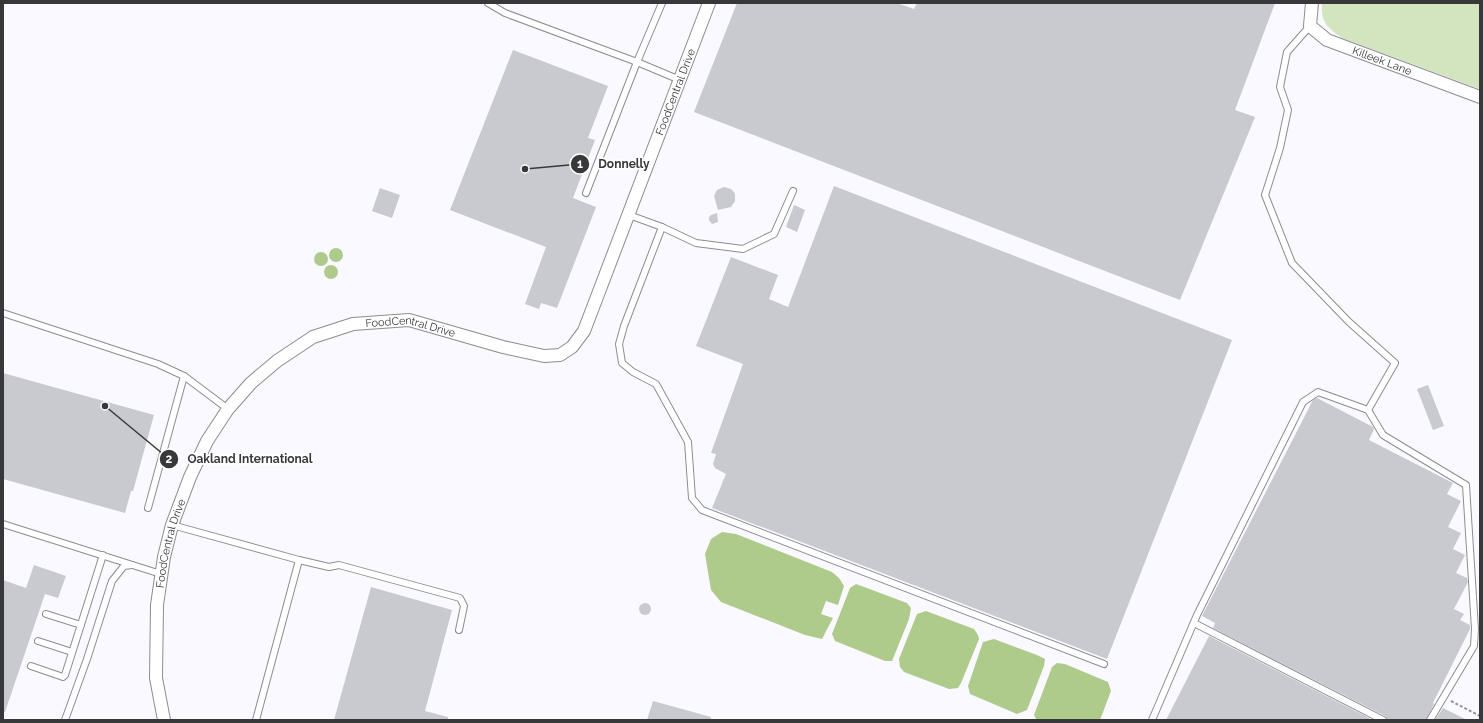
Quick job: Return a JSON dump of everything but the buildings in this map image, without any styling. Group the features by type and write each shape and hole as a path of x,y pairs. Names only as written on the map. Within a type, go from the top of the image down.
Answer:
{"street":[{"name":"FoodCentral Drive","path":"164,720 156,678 156,605 164,557 172,525 190,477 207,441 228,408 251,383 277,361 313,337 354,324 409,320 544,356 560,354 572,347 584,331 709,3"},
{"path":"1310,26 1312,3"},
{"name":"Killeek Lane","path":"1310,26 1327,40 1480,97"}],"lane":[{"path":"488,3 504,13 637,62 680,80"},
{"path":"586,193 637,62 662,3"},
{"path":"1310,26 1287,52 1280,87 1288,110 1280,148 1265,194 1292,263 1349,322 1395,363 1368,410"},
{"path":"629,215 662,227 696,243 742,249 774,234 793,191"},
{"path":"662,227 624,326 619,344 622,363 633,372 656,384 688,442 692,498 702,510 1104,664"},
{"path":"3,313 158,364 184,376 228,408"},
{"path":"148,508 184,376"},
{"path":"1152,720 1194,623 1303,402 1318,392 1368,410 1383,435 1466,485 1475,629 1474,646 1430,720"},
{"path":"3,524 161,574"},
{"path":"172,525 300,560 329,567 339,565 460,598 464,606 459,630"},
{"path":"31,666 63,677 65,675 103,555"},
{"path":"256,720 300,560"},
{"path":"66,720 112,581 124,566 132,565"},
{"path":"46,614 81,625"},
{"path":"1194,623 1383,720"},
{"path":"38,640 72,652"}],"path":[{"path":"1444,698 1480,716"}],"shaded area":[{"path":"1322,3 1480,3 1480,89 1342,38 1332,31 1326,24 1322,10"},
{"path":"333,248 339,248 343,252 343,258 339,262 333,262 329,258 329,252"},
{"path":"321,252 326,254 328,259 326,264 321,266 316,264 314,259 316,254"},
{"path":"328,265 334,265 338,269 338,275 334,279 328,279 324,275 324,269"},
{"path":"722,532 736,534 832,572 839,578 844,586 838,605 826,601 821,614 833,618 822,639 805,635 721,602 711,590 705,554 711,539"},
{"path":"856,584 907,603 911,608 909,619 892,661 885,661 835,641 832,634 850,588"},
{"path":"926,611 974,629 978,635 979,639 958,688 949,689 904,672 900,667 899,659 917,614"},
{"path":"994,639 1045,659 1044,666 1027,710 1017,714 970,694 968,686 983,642"},
{"path":"1057,663 1065,664 1108,682 1111,691 1100,720 1036,719 1034,715 1052,667"}],"place":[{"name":"Donnelly","path":"525,169"},
{"name":"Oakland International","path":"105,406"}]}
